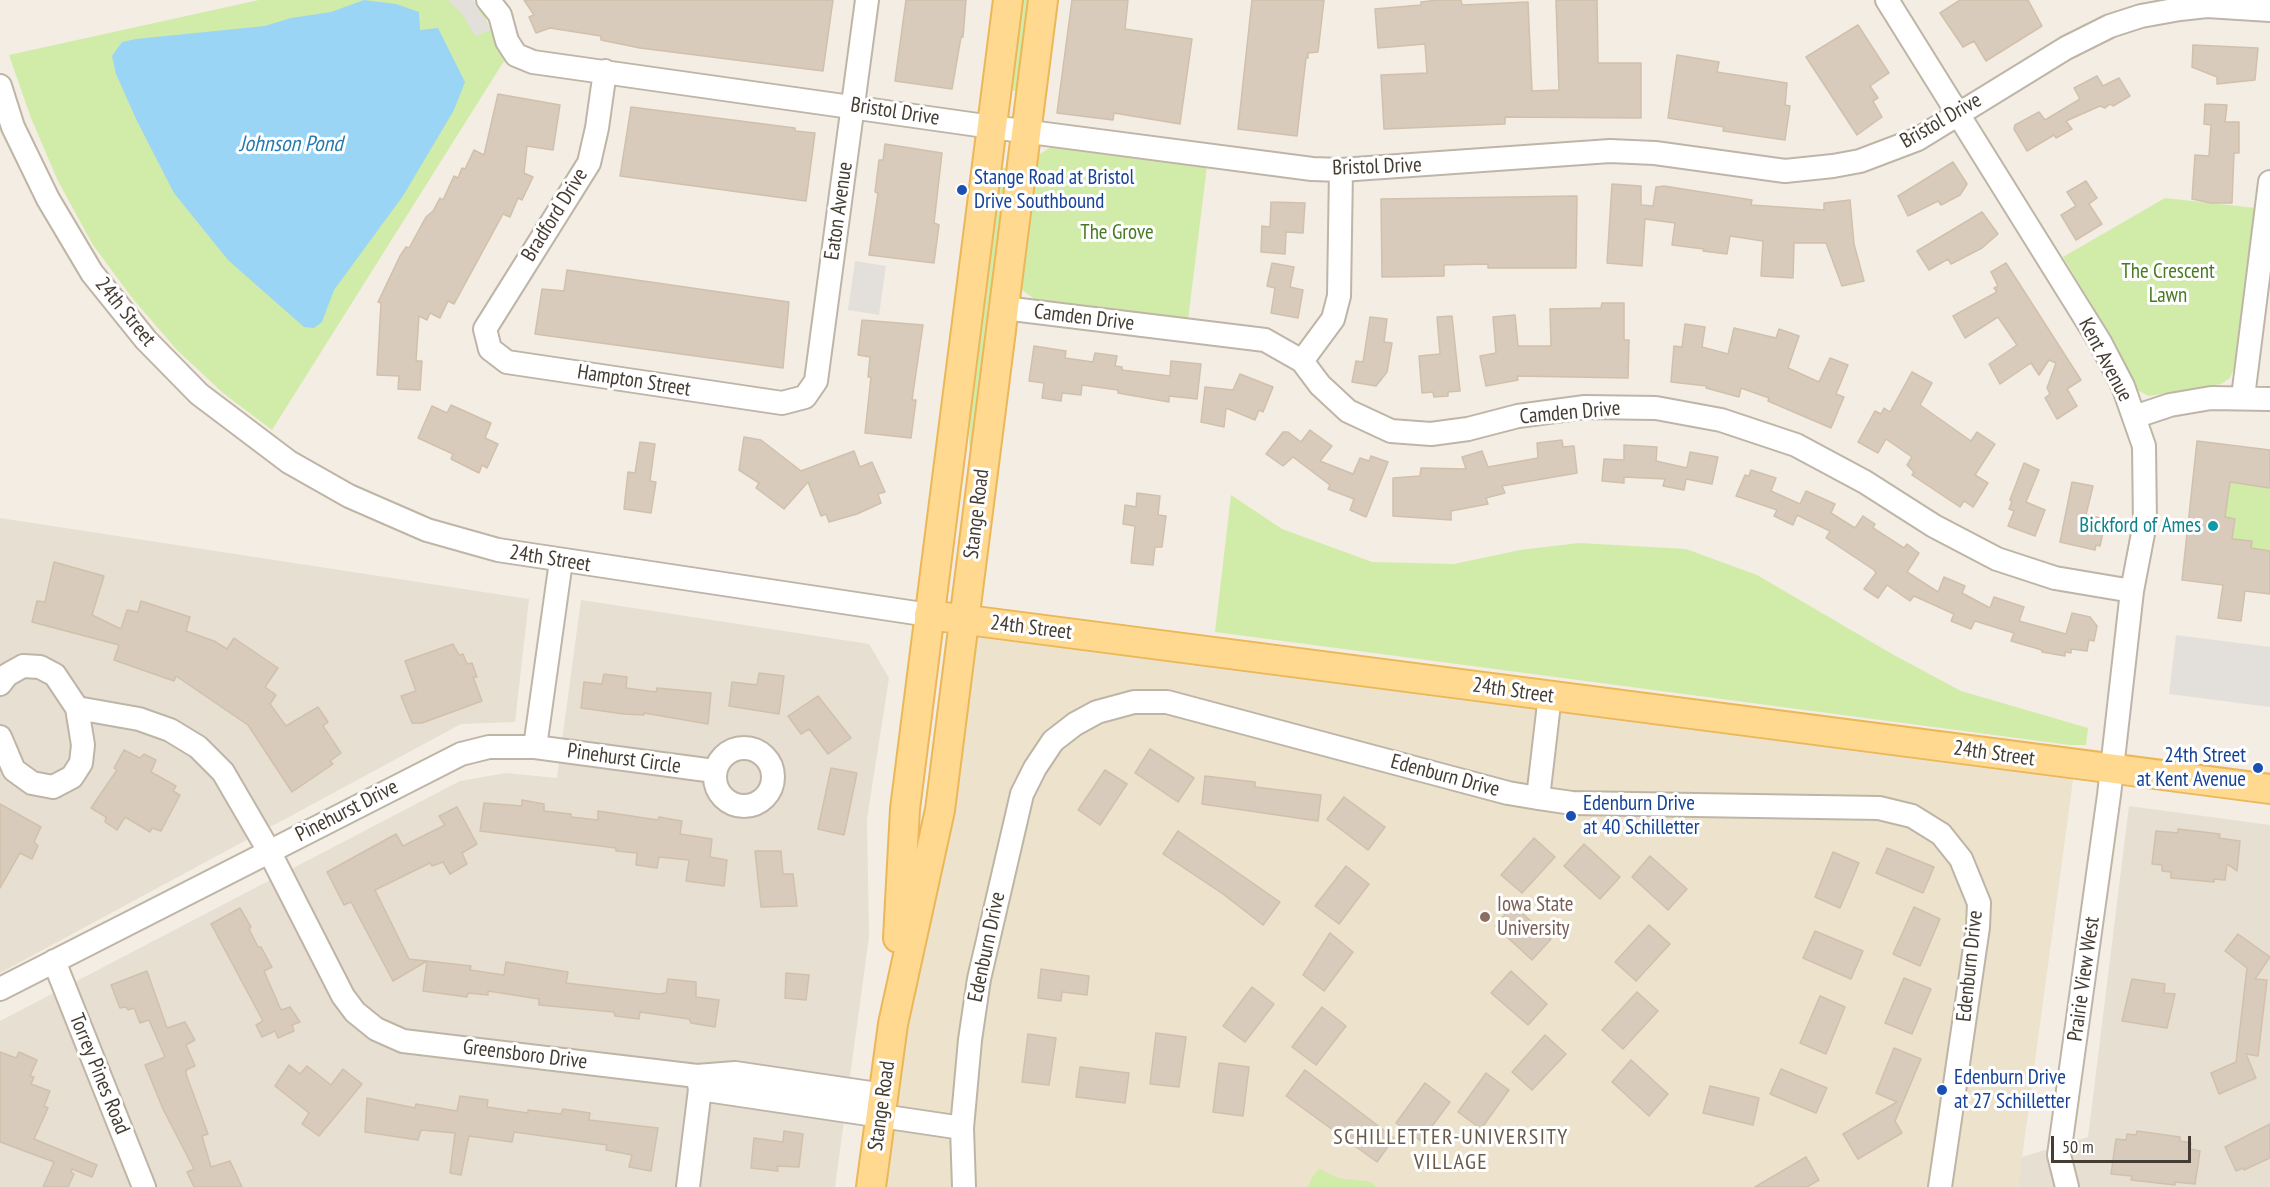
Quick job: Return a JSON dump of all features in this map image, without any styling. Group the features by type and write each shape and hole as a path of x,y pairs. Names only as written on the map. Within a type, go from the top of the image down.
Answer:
{"main road":[{"name":"Stange Road","path":"871,1187 893,1024 904,809 1008,0"},
{"name":"Stange Road","path":"893,1024 940,810 1043,0"},
{"name":"24th Street","path":"929,615 2270,789"}],"street":[{"name":"Bristol Drive","path":"488,0 500,15 507,41 516,55 533,62 992,127 1312,169 1341,170 1610,151 1656,153 1785,171 1833,166 1860,161 1918,140 1959,112 2066,48 2110,26 2162,11 2198,7 2270,10"},
{"name":"Eaton Avenue","path":"782,403 805,397 816,381 867,0"},
{"name":"Kent Avenue","path":"1887,0 1959,112 2100,342 2123,386 2144,446 2145,523 2132,591 2112,770"},
{"name":"Bradford Drive","path":"490,350 485,329 589,163 597,128 605,71"},
{"name":"24th Street","path":"0,86 13,127 48,199 93,273 146,340 200,394 289,462 350,496 427,530 498,550 929,615"},
{"path":"1302,361 1333,319 1339,296 1341,170"},
{"path":"2243,397 2270,182"},
{"name":"Camden Drive","path":"1004,308 1265,340 1302,361 1320,385 1348,411 1391,431 1431,434 1468,429 1518,416 1585,407 1656,408 1722,420 1796,445 1865,482 1934,526 1997,558 2055,579 2132,591"},
{"name":"Hampton Street","path":"490,350 507,362 782,403"},
{"path":"2134,417 2190,402 2243,397 2270,399"},
{"path":"535,747 561,561"},
{"path":"0,684 7,675 23,666 40,667 55,675 77,708 82,745 81,763 72,777 53,787 32,783 15,770 0,737"},
{"path":"1538,798 1550,695"},
{"name":"Edenburn Drive","path":"964,1187 962,1128 970,1040 979,979 1022,794 1035,768 1053,741 1075,724 1097,712 1134,702 1167,702 1508,793 1572,803 1879,808 1912,816 1941,834 1961,859 1973,884 1978,912 1940,1187"},
{"name":"Greensboro Drive","path":"77,708 139,720 170,730 198,747 223,772 269,851 343,996 355,1012 376,1029 403,1041 699,1083 882,1106 962,1128"},
{"name":"Pinehurst Drive","path":"0,989 461,754 489,747 535,747"},
{"name":"Pinehurst Circle","path":"535,747 714,771"},
{"name":"Prairie View West","path":"2067,1187 2059,1155 2112,770"},
{"name":"Torrey Pines Road","path":"54,961 144,1187"},
{"path":"688,1187 699,1083"}],"shaded area":[{"path":"448,0 473,0 491,30 475,36 463,15"},
{"path":"855,261 886,266 879,315 848,310"},
{"path":"0,518 529,599 515,722 461,724 0,973"},
{"path":"581,600 869,644 889,678 867,819 869,937 835,1187 0,1187 0,1021 460,781 506,773 557,778"},
{"name":"Iowa State University","path":"964,619 2075,765 2018,1187 871,1187"},
{"path":"2176,635 2270,647 2270,707 2169,694"},
{"path":"2129,806 2270,825 2270,1187 2018,1187 2022,1157 2088,1137"}],"green space":[{"path":"259,0 473,0 484,15 504,61 272,430 223,393 177,350 133,299 93,245 58,181 31,118 9,55"},
{"path":"1016,0 1029,0 1016,91 1004,90"},
{"name":"The Grove","path":"1051,147 1207,166 1188,320 1037,301 1018,287 1020,262 1027,247 1034,194 1034,158"},
{"path":"993,167 1006,168 972,447 969,447 972,342"},
{"name":"The Crescent Lawn","path":"2165,198 2256,208 2235,366 2230,378 2221,384 2149,396 2135,389 2118,348 2063,257"},
{"path":"2230,482 2270,488 2270,551 2251,548 2251,541 2232,539 2225,517"},
{"path":"1231,495 1282,529 1372,562 1454,564 1520,550 1579,543 1686,549 1757,575 1892,654 1961,691 2088,728 2086,745 2070,745 1215,632"},
{"path":"1319,1169 1338,1178 1372,1182 1376,1187 1308,1187"}],"water":[{"name":"Johnson Pond","path":"364,0 396,4 419,12 420,30 438,28 465,82 454,110 403,196 334,290 322,322 314,328 304,327 228,260 174,193 137,121 116,74 112,56 122,42 265,26 291,18 331,12"}],"building":[{"path":"524,0 833,0 823,71 640,48 601,40 601,36 550,28 536,33 529,17 534,15"},
{"path":"906,0 966,0 963,37 961,37 952,89 895,81"},
{"path":"1072,0 1128,0 1125,29 1192,39 1180,124 1114,113 1113,120 1057,113"},
{"path":"1252,0 1324,0 1318,52 1308,53 1308,58 1306,58 1297,136 1238,129"},
{"path":"1461,0 1462,5 1528,2 1532,91 1559,90 1556,0 1597,0 1598,63 1641,63 1641,118 1505,117 1505,124 1384,129 1381,75 1427,73 1425,44 1378,48 1375,9 1421,5 1421,2"},
{"path":"1960,0 2028,0 2042,26 1986,61 1974,41 1963,47 1940,13"},
{"path":"1858,25 1889,73 1870,86 1878,98 1873,101 1882,117 1857,135 1806,57"},
{"path":"2193,45 2258,48 2255,80 2217,84 2217,77 2192,67"},
{"path":"1677,55 1719,62 1717,72 1787,83 1785,105 1790,106 1785,140 1723,131 1724,127 1668,118"},
{"path":"2097,76 2103,86 2119,78 2130,96 2113,106 2110,104 2105,108 2100,106 2066,121 2072,129 2056,138 2054,135 2027,151 2014,129 2015,125 2039,112 2045,120 2080,99 2074,88"},
{"path":"498,94 560,105 553,150 527,146 524,173 533,177 522,200 518,198 510,217 503,214 454,304 448,301 440,318 430,313 427,320 419,316 416,361 422,361 420,390 398,389 399,376 377,375 381,303 378,302 400,256 406,247 409,248 426,217 433,211 440,198 443,200 454,176 458,178 462,168 465,169 474,150 484,155"},
{"path":"2205,104 2227,105 2225,122 2239,122 2239,153 2234,153 2232,203 2211,203 2192,199 2195,155 2209,156 2211,125 2204,124"},
{"path":"631,107 795,128 795,131 815,133 806,201 620,176"},
{"path":"885,144 942,153 934,223 939,225 934,263 869,255 878,193 875,192 879,160 883,160"},
{"path":"1953,162 1967,184 1960,195 1941,205 1938,201 1908,216 1898,196"},
{"path":"2086,181 2097,198 2089,204 2102,224 2076,240 2061,215 2076,206 2067,192"},
{"path":"1612,184 1641,186 1641,205 1653,206 1656,187 1664,186 1752,200 1751,205 1824,210 1824,203 1850,200 1854,244 1864,281 1842,286 1826,243 1794,243 1793,278 1761,276 1763,241 1730,236 1727,254 1703,251 1704,249 1672,245 1675,223 1645,219 1642,266 1607,263"},
{"path":"1577,196 1576,268 1488,268 1488,264 1444,265 1444,276 1382,277 1381,199"},
{"path":"1271,202 1305,203 1303,233 1286,232 1285,254 1261,252 1262,226 1270,227"},
{"path":"1982,212 1998,234 1982,248 1951,264 1948,259 1929,270 1917,251"},
{"path":"1272,263 1294,267 1290,287 1303,290 1298,318 1271,313 1275,288 1267,286"},
{"path":"2006,263 2081,380 2067,389 2077,406 2057,419 2045,398 2050,394 2047,388 2056,363 2049,360 2039,375 2031,363 2000,384 1989,364 2017,345 1998,317 1965,338 1953,316 1997,292 1994,288 1998,286 1991,272"},
{"path":"567,270 789,302 783,368 535,334 542,289 564,291"},
{"path":"1602,303 1624,303 1624,340 1629,340 1628,378 1517,376 1518,380 1486,386 1480,356 1496,353 1493,317 1515,315 1518,346 1551,346 1550,309 1601,308"},
{"path":"1452,316 1460,391 1448,392 1448,396 1434,397 1433,392 1422,393 1419,356 1440,354 1437,317"},
{"path":"1370,317 1387,319 1384,342 1392,343 1387,372 1376,386 1352,382 1356,361 1363,362"},
{"path":"862,320 923,325 912,400 916,400 911,438 865,433 871,377 868,377 870,357 858,355"},
{"path":"1685,324 1705,327 1702,347 1728,354 1734,328 1776,338 1779,329 1799,336 1788,368 1819,382 1830,358 1848,365 1836,394 1844,397 1831,428 1768,401 1769,398 1741,388 1739,397 1706,388 1707,386 1671,382 1674,346 1682,347"},
{"path":"1034,346 1066,351 1065,358 1093,362 1095,353 1117,356 1115,366 1122,367 1122,370 1170,376 1171,361 1201,364 1197,399 1169,396 1169,402 1118,393 1118,390 1082,385 1081,395 1062,393 1061,401 1042,398 1044,383 1029,381"},
{"path":"1912,372 1932,383 1920,405 1971,441 1977,432 1995,444 1975,475 1988,483 1973,507 1964,501 1960,507 1912,475 1914,472 1907,465 1912,457 1886,439 1878,453 1858,442 1875,411 1881,414 1884,408 1890,412"},
{"path":"1240,374 1273,387 1263,412 1259,410 1255,420 1226,408 1224,427 1201,422 1205,387 1233,390"},
{"path":"451,405 491,423 485,438 498,444 487,468 482,465 479,473 451,459 453,454 418,438 432,406 447,413"},
{"path":"1310,430 1332,446 1320,461 1353,474 1360,458 1369,461 1371,456 1388,462 1366,517 1350,510 1354,499 1328,489 1330,485 1293,457 1283,466 1266,454 1283,432 1288,432 1301,442"},
{"path":"744,437 761,440 801,471 854,451 860,467 872,462 885,492 878,494 881,503 857,514 829,522 826,514 821,516 808,482 784,509 756,488 759,483 739,470"},
{"path":"1562,440 1563,447 1574,446 1577,473 1502,486 1505,493 1486,498 1488,504 1451,511 1451,520 1393,516 1393,478 1420,476 1421,468 1466,469 1462,457 1482,451 1488,467 1538,458 1537,443"},
{"name":"Bickford of Ames","path":"2197,441 2270,450 2270,488 2230,482 2225,517 2235,519 2232,539 2252,541 2251,548 2270,551 2270,594 2245,591 2241,621 2218,618 2223,585 2182,580"},
{"path":"640,442 655,444 650,481 656,482 651,513 624,509 628,472 635,473"},
{"path":"1624,445 1657,447 1656,461 1687,468 1690,452 1718,457 1712,484 1686,479 1684,490 1663,486 1665,479 1624,477 1624,483 1602,481 1604,459 1624,460"},
{"path":"2024,463 2039,470 2026,502 2045,510 2035,536 2008,526 2014,511 2009,509 2012,501 2010,500"},
{"path":"1751,470 1776,478 1771,491 1800,504 1806,491 1835,504 1831,513 1855,528 1863,516 1875,524 1873,528 1904,548 1907,544 1919,553 1907,572 1938,592 1944,577 1965,586 1962,593 1990,608 1994,597 2024,607 2019,621 2066,634 2072,613 2090,617 2097,626 2094,641 2089,640 2087,651 2071,649 2071,653 2065,652 2065,656 2042,652 2042,650 2011,641 2014,633 1975,621 1971,629 1951,621 1954,614 1914,596 1910,601 1887,585 1878,598 1864,589 1876,573 1874,570 1826,538 1830,531 1797,515 1793,525 1774,516 1777,510 1736,496 1745,475 1749,476"},
{"path":"2072,482 2093,486 2086,515 2106,519 2100,546 2096,545 2095,550 2060,542"},
{"path":"1137,493 1160,496 1158,515 1166,516 1162,547 1155,547 1153,565 1131,563 1135,526 1123,524 1125,505 1136,507"},
{"path":"54,562 104,576 92,615 121,629 127,610 138,612 141,601 190,617 186,631 214,641 227,649 234,638 278,668 265,687 276,695 270,704 286,726 318,707 328,722 323,726 341,753 330,761 333,764 292,792 248,725 176,676 174,681 114,660 119,645 32,622 37,601 45,602"},
{"path":"453,644 459,655 463,654 467,664 472,663 477,677 473,677 482,701 422,723 412,723 401,696 416,691 405,661"},
{"path":"759,673 784,676 779,714 729,706 732,682 757,685"},
{"path":"604,674 627,677 626,688 656,692 657,688 711,693 708,724 644,713 644,715 624,714 581,708 584,682 602,684"},
{"path":"818,696 851,738 828,754 809,729 801,734 788,716"},
{"path":"1150,749 1194,778 1178,802 1135,773"},
{"path":"124,750 140,758 144,754 156,760 151,772 176,786 173,791 180,795 161,831 152,828 150,832 125,817 117,830 105,822 106,817 91,808 117,770 114,768"},
{"path":"831,768 857,773 844,835 818,829"},
{"path":"1105,770 1127,784 1100,825 1078,810"},
{"path":"1205,776 1255,782 1255,787 1321,795 1318,821 1202,804"},
{"path":"1344,797 1385,827 1368,850 1327,819"},
{"path":"522,800 544,804 544,811 571,814 571,817 598,820 598,811 658,820 659,817 682,821 680,834 712,839 710,857 727,860 724,886 686,881 689,860 659,857 657,868 636,865 637,853 616,851 616,848 480,831 484,803 522,806"},
{"path":"0,804 41,827 34,842 38,846 32,859 20,853 0,888"},
{"path":"457,807 477,844 462,853 467,864 450,874 443,862 432,866 430,863 375,890 409,959 427,961 393,981 351,902 344,905 327,872 396,834 403,846 445,825 439,816"},
{"path":"2178,829 2220,834 2219,838 2240,841 2237,871 2227,864 2225,880 2214,879 2214,882 2171,878 2171,872 2162,871 2162,865 2152,864 2156,831 2178,833"},
{"path":"1178,831 1280,902 1263,925 1223,894 1163,854"},
{"path":"1534,838 1555,857 1522,893 1501,875"},
{"path":"1584,844 1620,877 1600,899 1564,866"},
{"path":"1887,848 1934,867 1923,893 1876,873"},
{"path":"755,851 781,851 783,874 793,874 797,906 761,907"},
{"path":"1833,852 1859,863 1840,908 1815,897"},
{"path":"1650,856 1687,889 1668,910 1632,877"},
{"path":"1346,866 1369,884 1339,924 1315,906"},
{"path":"1513,905 1551,939 1532,960 1495,926"},
{"path":"1914,907 1940,919 1920,966 1893,954"},
{"path":"240,908 251,927 249,929 258,947 261,947 272,967 264,971 281,1010 290,1007 300,1022 292,1025 294,1031 278,1038 275,1031 262,1037 256,1025 263,1021 211,924"},
{"path":"1649,925 1670,944 1636,981 1615,962"},
{"path":"1815,931 1863,951 1851,979 1803,958"},
{"path":"1330,933 1353,952 1324,991 1303,975"},
{"path":"2238,934 2270,957 2255,979 2267,980 2258,1056 2246,1054 2256,1078 2219,1094 2211,1073 2236,1062 2247,968 2225,951"},
{"path":"427,961 471,966 470,970 504,975 506,962 568,972 566,983 659,994 666,993 668,979 696,982 696,997 719,1000 715,1027 691,1023 689,1019 640,1012 639,1019 615,1016 614,1012 539,1005 539,999 488,991 488,995 468,993 467,997 423,991"},
{"path":"1041,969 1089,976 1087,995 1062,992 1061,1001 1038,998"},
{"path":"147,971 167,1028 185,1022 195,1040 186,1045 195,1066 186,1070 186,1074 208,1134 202,1136 211,1167 230,1161 242,1187 194,1187 187,1172 194,1169 163,1109 145,1065 165,1057 149,1020 140,1023 134,1008 128,1010 126,1007 120,1008 111,985"},
{"path":"1511,971 1547,1004 1528,1025 1491,993"},
{"path":"786,973 809,975 806,1000 785,998"},
{"path":"1904,978 1931,989 1912,1034 1885,1023"},
{"path":"2132,979 2165,984 2164,993 2175,994 2167,1028 2122,1021"},
{"path":"1252,987 1274,1004 1245,1042 1223,1026"},
{"path":"1637,992 1658,1011 1623,1049 1602,1030"},
{"path":"1820,996 1845,1007 1826,1054 1800,1043"},
{"path":"1322,1007 1346,1026 1316,1065 1292,1047"},
{"path":"1156,1033 1186,1037 1179,1087 1150,1084"},
{"path":"1028,1034 1056,1038 1049,1085 1022,1082"},
{"path":"1545,1035 1566,1054 1532,1090 1512,1072"},
{"path":"1894,1048 1921,1059 1895,1121 1902,1133 1858,1159 1843,1134 1897,1102 1876,1093"},
{"path":"0,1052 16,1058 19,1052 37,1060 30,1076 34,1077 31,1084 50,1091 44,1106 48,1108 34,1139 97,1165 92,1177 72,1169 71,1172 74,1174 68,1187 43,1187 54,1162 0,1142"},
{"path":"1631,1060 1668,1094 1649,1116 1612,1082"},
{"path":"1219,1063 1249,1067 1243,1116 1213,1112"},
{"path":"289,1065 300,1074 307,1066 331,1085 343,1069 362,1084 319,1136 302,1124 309,1113 275,1086"},
{"path":"1080,1067 1129,1073 1125,1103 1076,1097"},
{"path":"1781,1069 1827,1088 1816,1113 1770,1094"},
{"path":"1305,1070 1394,1138 1377,1162 1286,1096"},
{"path":"1486,1073 1509,1090 1481,1129 1458,1112"},
{"path":"1425,1083 1450,1102 1421,1141 1396,1123"},
{"path":"1710,1086 1759,1098 1753,1125 1703,1113"},
{"path":"460,1096 488,1100 487,1107 528,1113 528,1110 561,1114 563,1109 590,1113 589,1120 658,1128 651,1171 629,1167 632,1155 606,1150 607,1145 514,1132 512,1142 469,1136 461,1175 450,1173 455,1133 421,1130 418,1140 365,1132 367,1098 415,1108 416,1104 457,1111"},
{"path":"2270,1124 2270,1158 2244,1170 2243,1168 2236,1171 2225,1147"},
{"path":"784,1131 803,1134 799,1167 777,1166 778,1171 751,1168 754,1138 783,1142"},
{"path":"2137,1131 2180,1137 2180,1141 2191,1143 2190,1149 2200,1151 2195,1184 2175,1182 2175,1185 2131,1180 2132,1176 2111,1174 2116,1139 2126,1140 2127,1134 2136,1135"},
{"path":"1806,1157 1819,1180 1807,1187 1755,1187"}],"place":[{"name":"Stange Road at Bristol Drive Southbound","path":"962,190"},
{"name":"Bickford of Ames","path":"2213,526"},
{"name":"24th Street at Kent Avenue","path":"2258,768"},
{"name":"Edenburn Drive at 40 Schilletter","path":"1571,816"},
{"name":"Iowa State University","path":"1485,917"},
{"name":"Edenburn Drive at 27 Schilletter","path":"1942,1090"}],"district":[{"name":"SCHILLETTER-UNIVERSITY VILLAGE","path":"1451,1150"}]}
